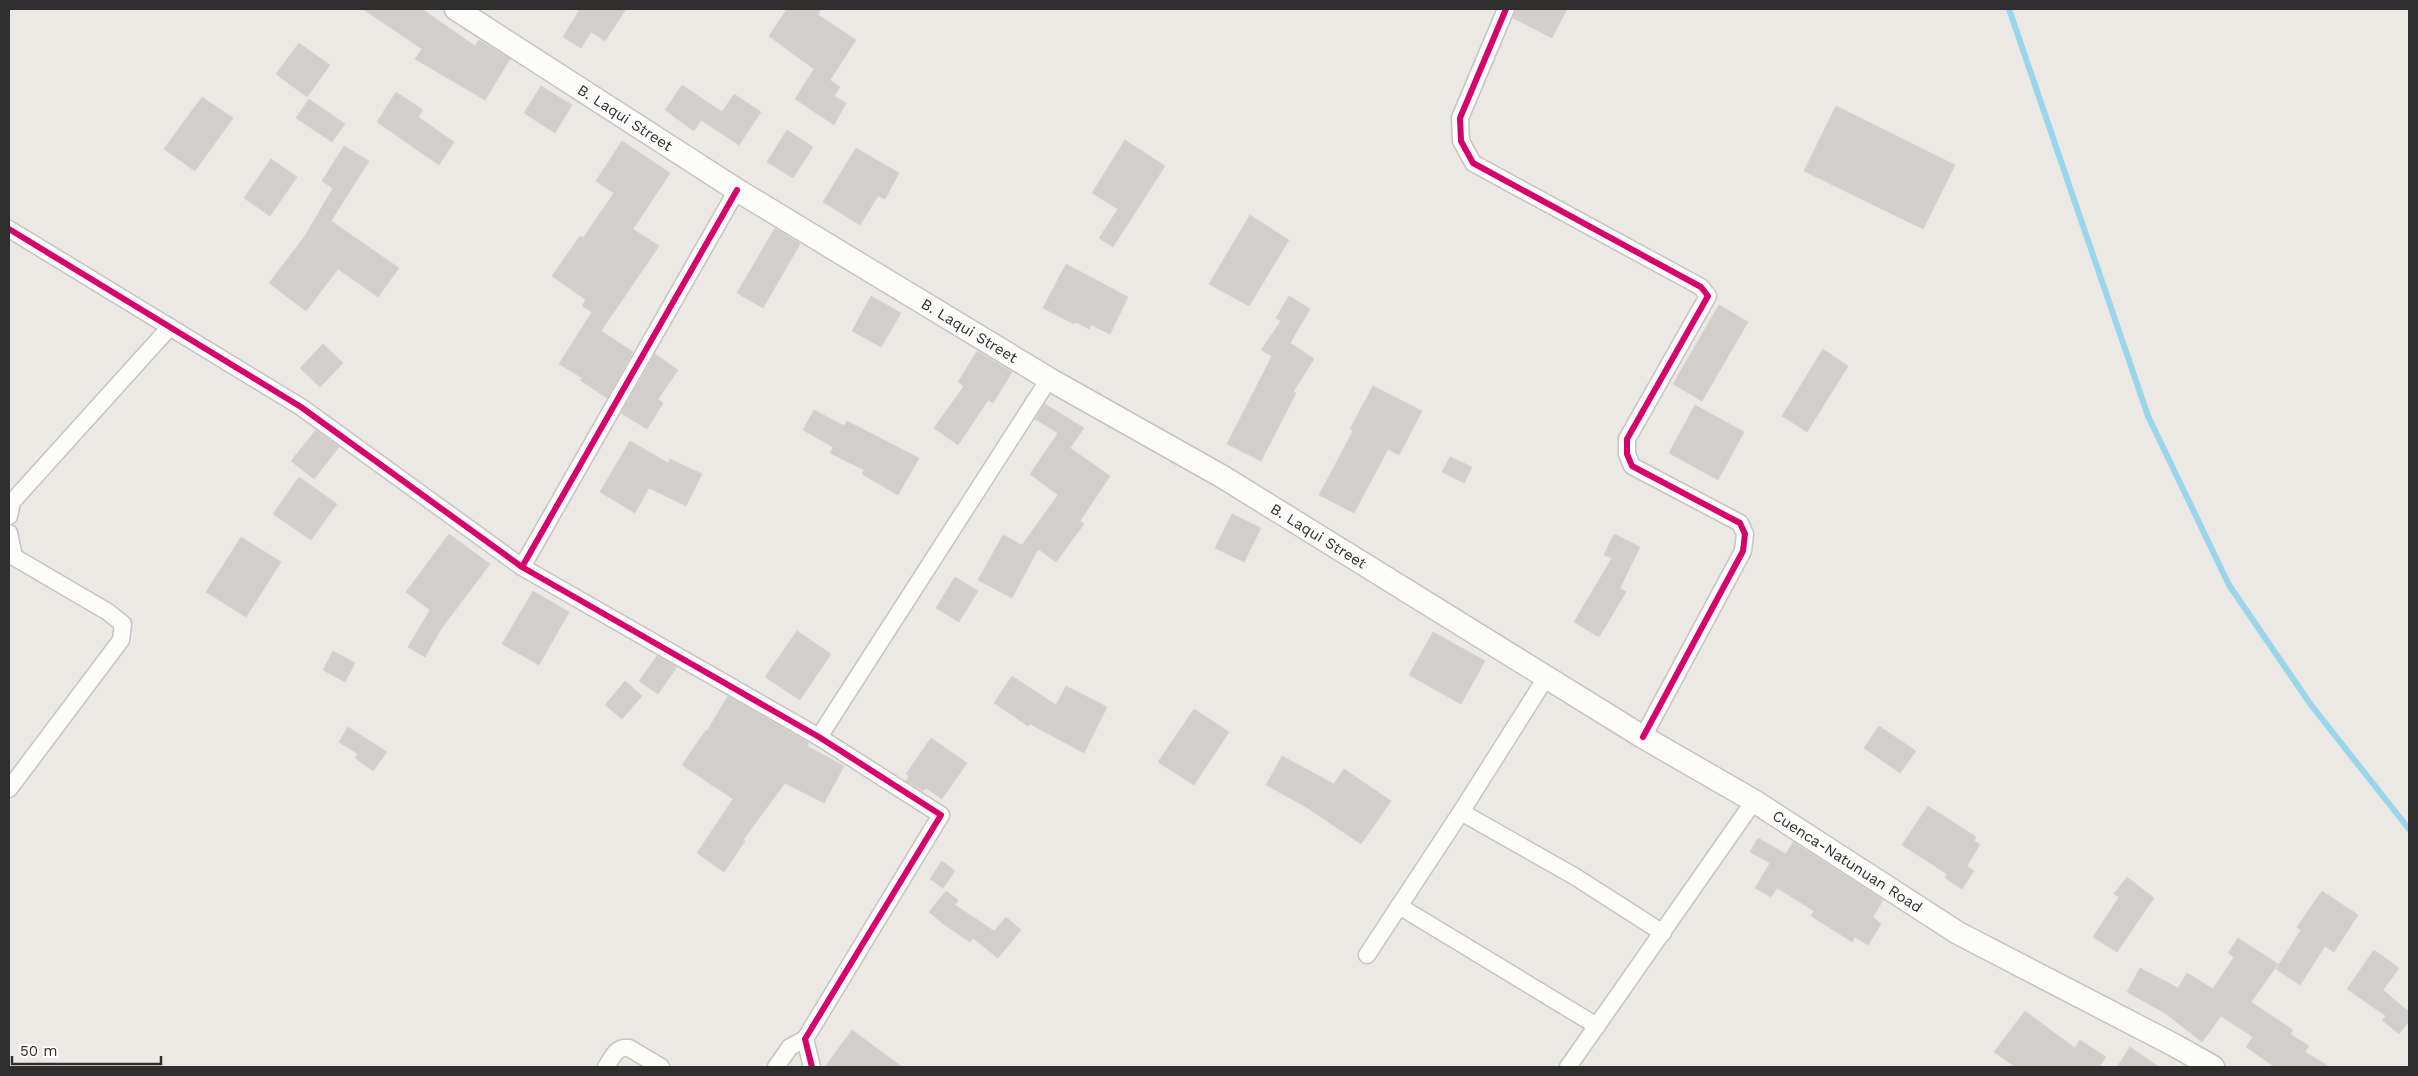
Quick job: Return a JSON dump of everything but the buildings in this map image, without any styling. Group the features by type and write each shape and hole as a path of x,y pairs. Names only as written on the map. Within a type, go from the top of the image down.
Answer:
{"main road":[{"name":"B. Laqui Street","path":"456,9 737,190 1049,379 1223,476 1492,641"},
{"name":"Cuenca-Natunuan Road","path":"1492,641 1643,737 1754,801 1958,933 2174,1044 2212,1067"}],"street":[{"path":"1506,9 1460,118 1461,140 1473,164 1700,287 1708,296 1627,439 1626,454 1632,466 1740,523 1745,534 1743,551 1643,737"},
{"path":"522,567 737,190"},
{"path":"9,229 301,407 522,567 819,737 941,815 805,1039 790,1046 776,1067"},
{"path":"9,516 12,502 170,327"},
{"path":"819,737 1049,379"},
{"path":"9,533 14,557 108,612 123,624 121,640 9,789"},
{"path":"1367,955 1461,812 1546,676"},
{"path":"1568,1067 1754,801"},
{"path":"1461,812 1574,876 1663,933"},
{"path":"1399,906 1597,1026"},
{"path":"805,1039 812,1067"},
{"path":"606,1067 617,1050 623,1047 629,1048 661,1067"}],"waterway":[{"path":"2009,9 2148,416 2229,585 2311,705 2409,829"}],"cycle path":[{"path":"1506,9 1460,118 1461,141 1473,163 1701,287 1708,296 1627,439 1627,454 1632,466 1740,523 1745,534 1743,551 1643,737"},
{"path":"522,567 737,190"},
{"path":"9,229 301,407 522,567 819,737 941,815 805,1039 812,1067"}]}
